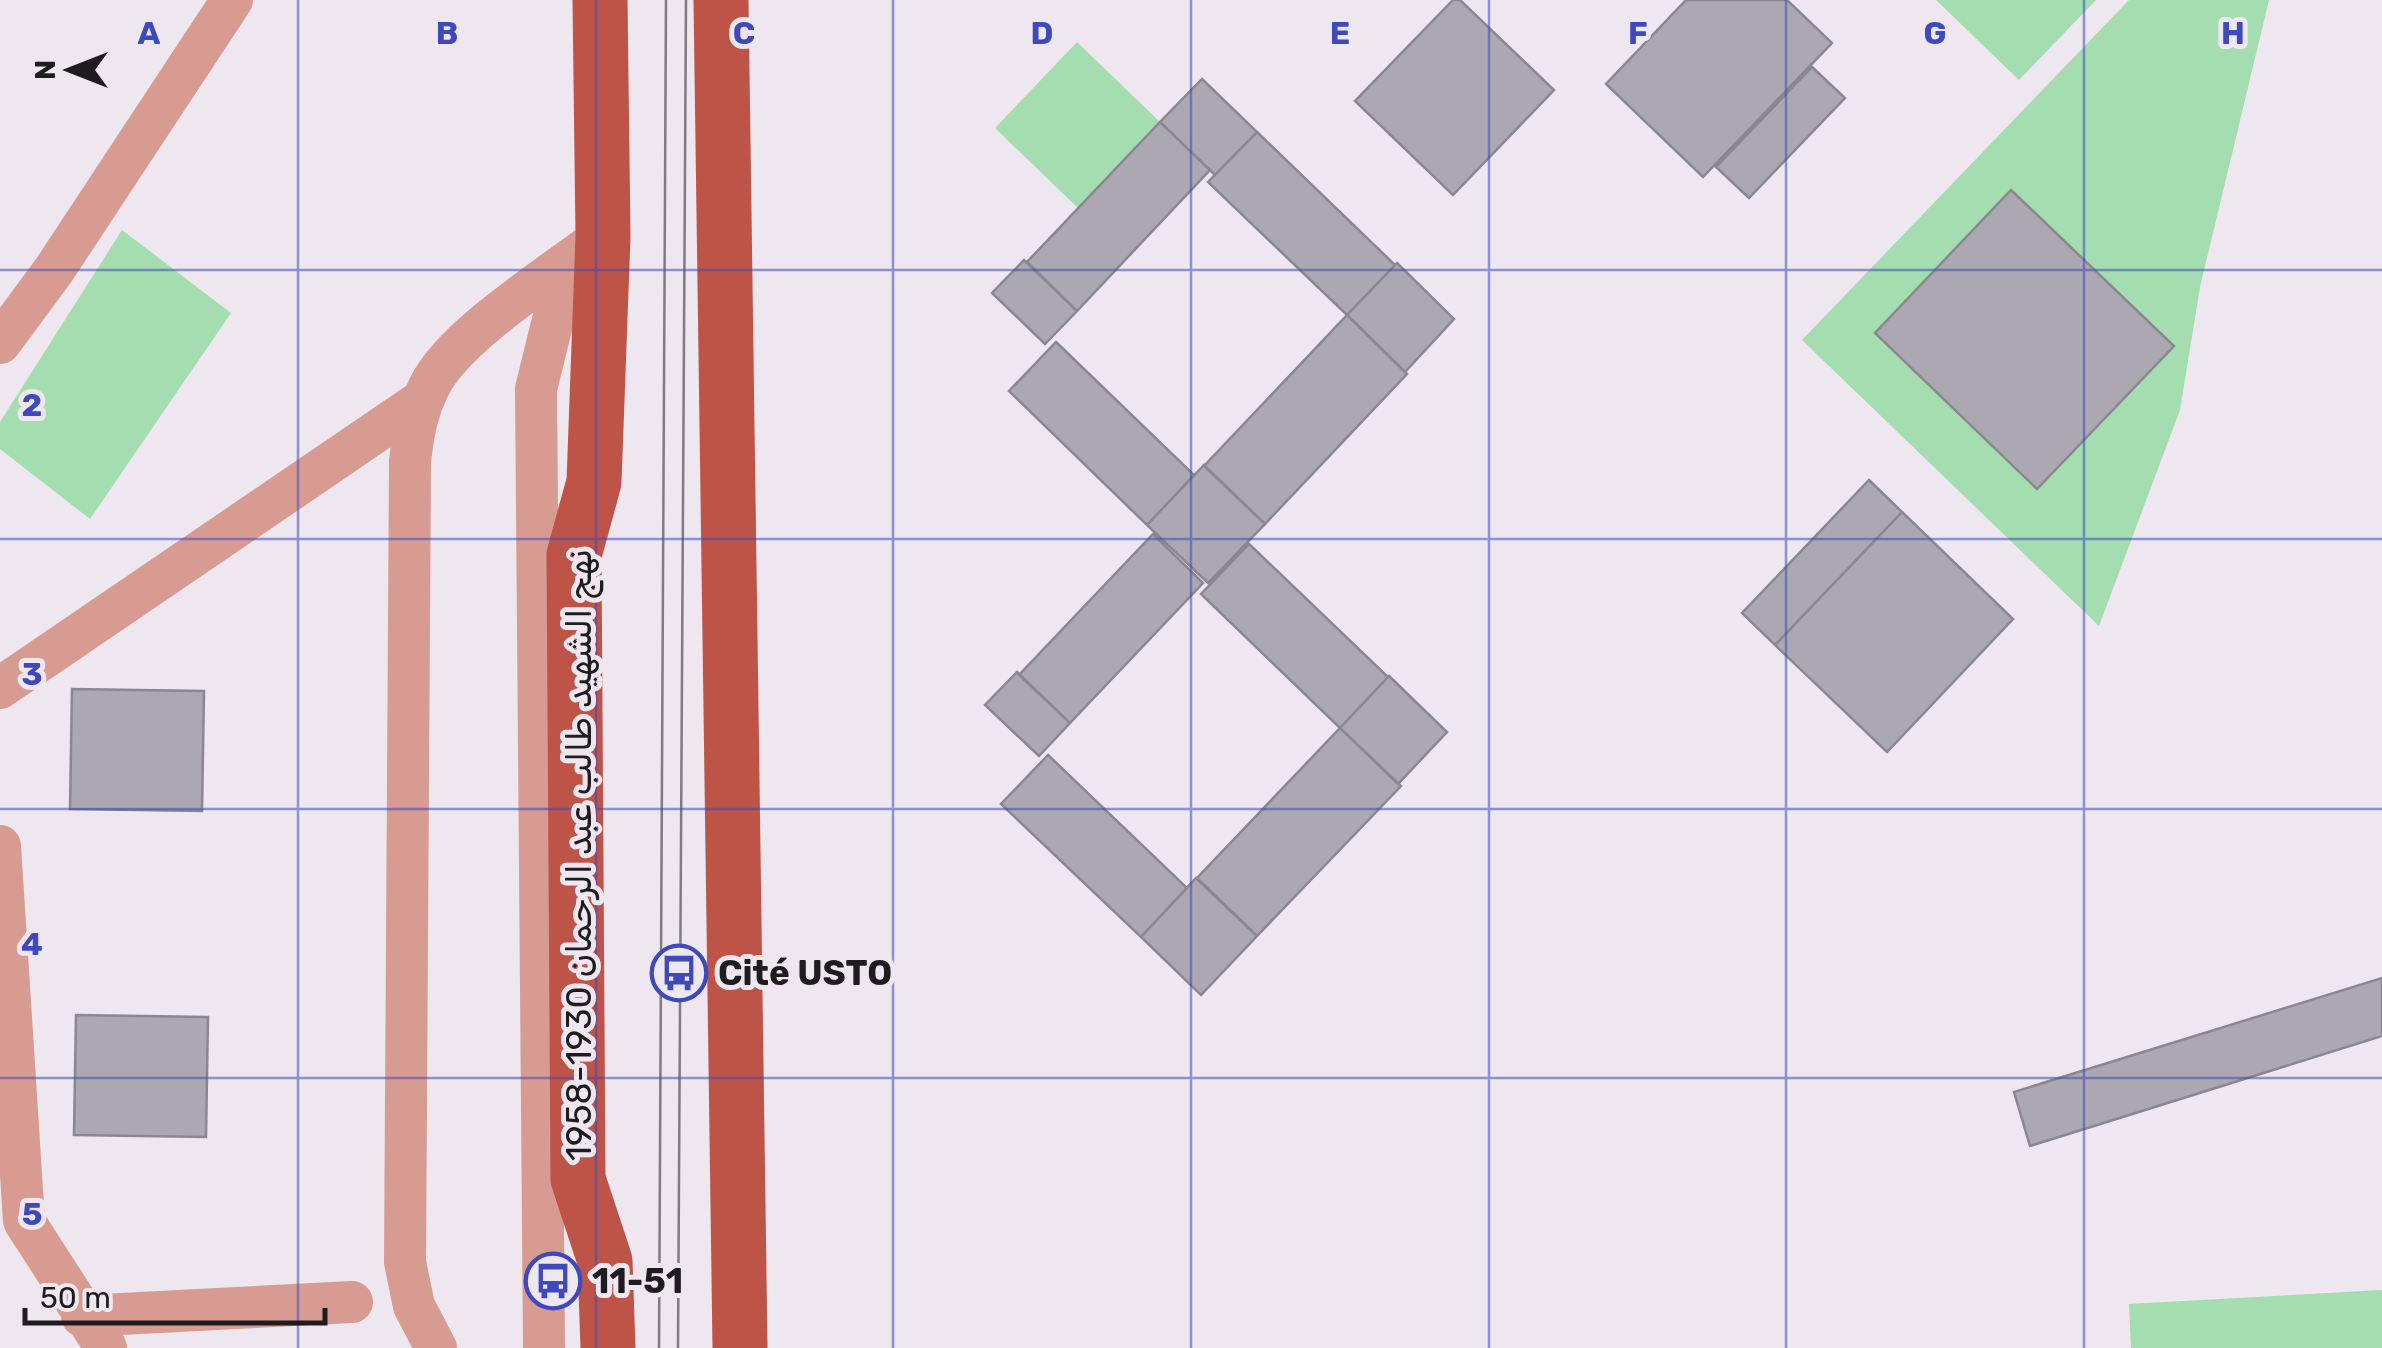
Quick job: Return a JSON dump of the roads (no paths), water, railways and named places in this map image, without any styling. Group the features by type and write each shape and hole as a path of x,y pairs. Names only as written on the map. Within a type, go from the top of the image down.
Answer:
{"main road":[{"name":"نهج الشهيد طالب عبد الرحمان 1930-1958","path":"600,0 585,250 594,482 574,555 578,1179 605,1261 608,1348"},
{"path":"720,0 740,1348"}],"street":[{"path":"0,343 84,225 232,0"},
{"path":"436,1348 414,1306 405,1262 410,462 414,425 430,384 458,348 585,250"},
{"path":"544,1348 536,389 585,250"},
{"path":"0,688 424,399"},
{"path":"0,846 24,1221 94,1332 352,1302"}],"tram line":[{"path":"659,1348 666,0"},
{"path":"678,1348 686,0"}],"place":[{"name":"Cité USTO","path":"679,973"},
{"name":"11-51","path":"553,1281"}]}
